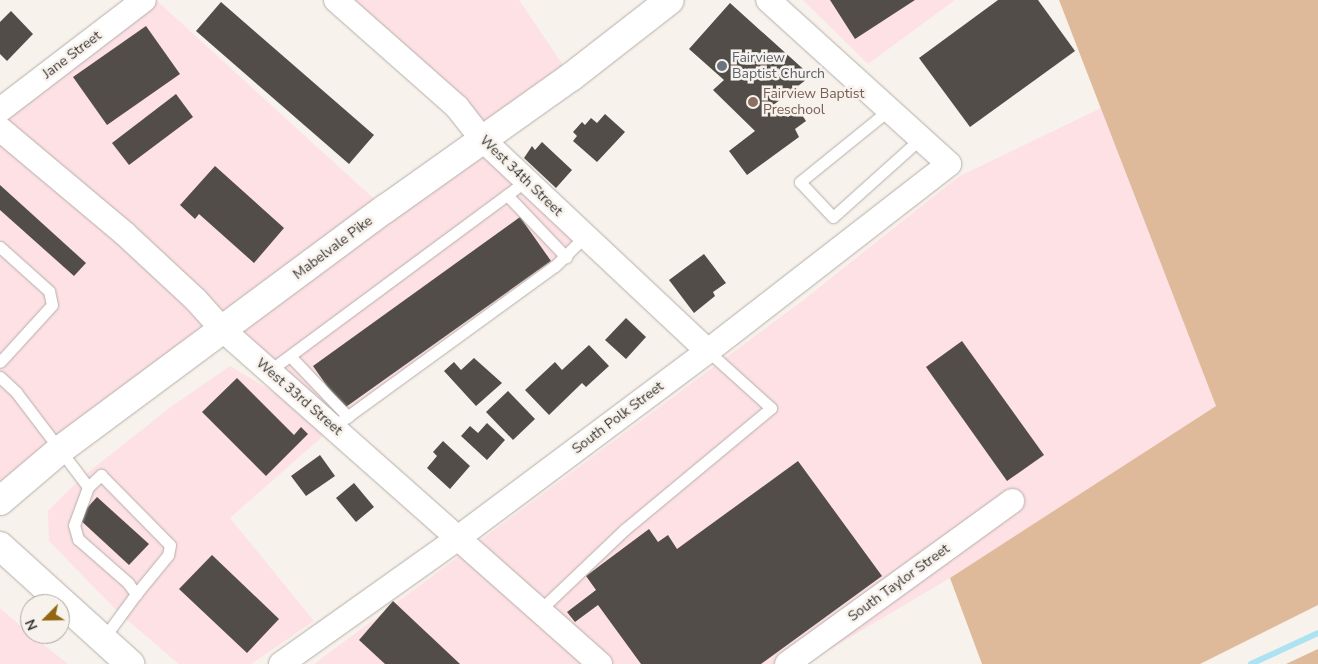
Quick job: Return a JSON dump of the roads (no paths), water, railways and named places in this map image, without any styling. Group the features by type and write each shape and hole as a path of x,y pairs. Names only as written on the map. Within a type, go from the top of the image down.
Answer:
{"main road":[{"name":"Mabelvale Pike","path":"0,502 60,450 482,139 571,77 657,4"},
{"path":"0,546 130,664"}],"street":[{"name":"Jane Street","path":"0,110 144,0"},
{"name":"West 34th Street","path":"336,0 457,107 482,139 584,237 708,351"},
{"path":"768,0 921,138"},
{"name":"West 33rd Street","path":"0,129 125,234 223,330 269,371 340,422 458,538 600,664"},
{"name":"South Polk Street","path":"281,664 458,538 708,351 948,164 921,138"},
{"name":"South Taylor Street","path":"787,664 1012,501"}],"lane":[{"path":"890,109 800,182 833,217 921,138"},
{"path":"269,371 526,181"},
{"path":"507,195 566,257"},
{"path":"290,356 340,422 566,257 584,237"},
{"path":"0,247 49,290 52,304 0,362"},
{"path":"540,610 624,530 771,408 708,351"},
{"path":"0,377 88,487"},
{"path":"103,639 168,555 170,545 102,475 88,487 74,525 78,539 136,594"}],"waterway":[{"path":"1251,664 1318,633"}],"place":[{"name":"Fairview Baptist Church","path":"722,66"},
{"name":"Fairview Baptist Preschool","path":"753,102"}]}
